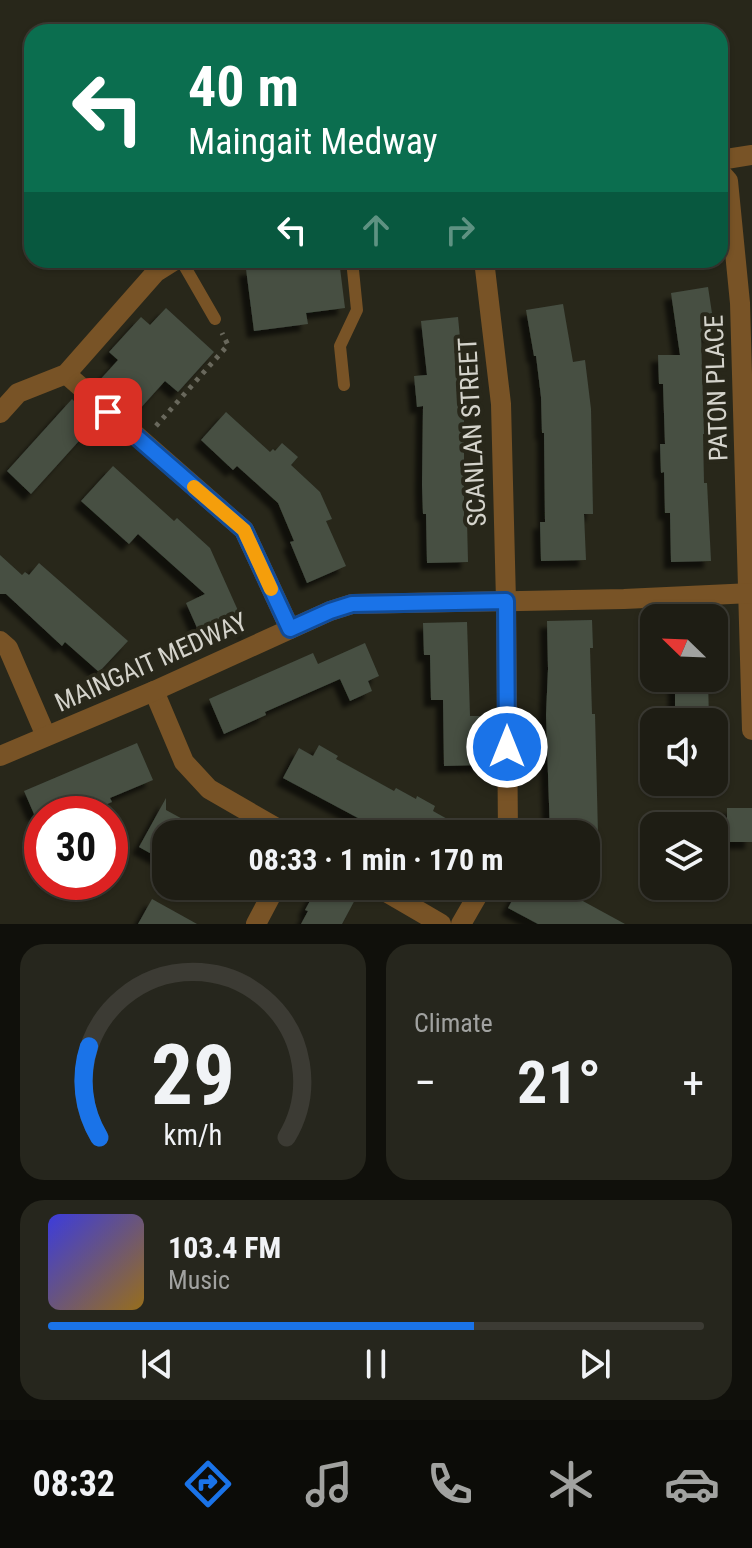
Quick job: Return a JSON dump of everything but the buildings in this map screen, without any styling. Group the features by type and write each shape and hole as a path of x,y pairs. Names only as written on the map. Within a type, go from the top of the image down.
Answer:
{"street":[{"path":"728,159 752,155"},
{"name":"PATON PLACE","path":"728,208 740,303 752,730"},
{"path":"0,413 18,393 66,374 156,272 163,268"},
{"name":"SCANLAN STREET","path":"485,268 501,404 508,820"},
{"path":"66,374 244,530 290,629"},
{"name":"MAINGAIT MEDWAY","path":"0,756 352,604 624,599 750,593"},
{"path":"0,641 8,648 46,736"},
{"path":"154,691 184,762 209,789 263,820"},
{"path":"256,924 269,900"},
{"path":"400,900 441,924"},
{"path":"461,924 475,900"}],"lane":[{"path":"183,268 215,319"},
{"path":"344,385 340,346 357,310 353,268"}],"path":[{"path":"142,442 228,345 215,319"}],"slow traffic":[{"path":"194,487 244,530 271,589"}],"route":[{"path":"108,412 244,530 290,629 352,604 506,601 507,747"}]}
